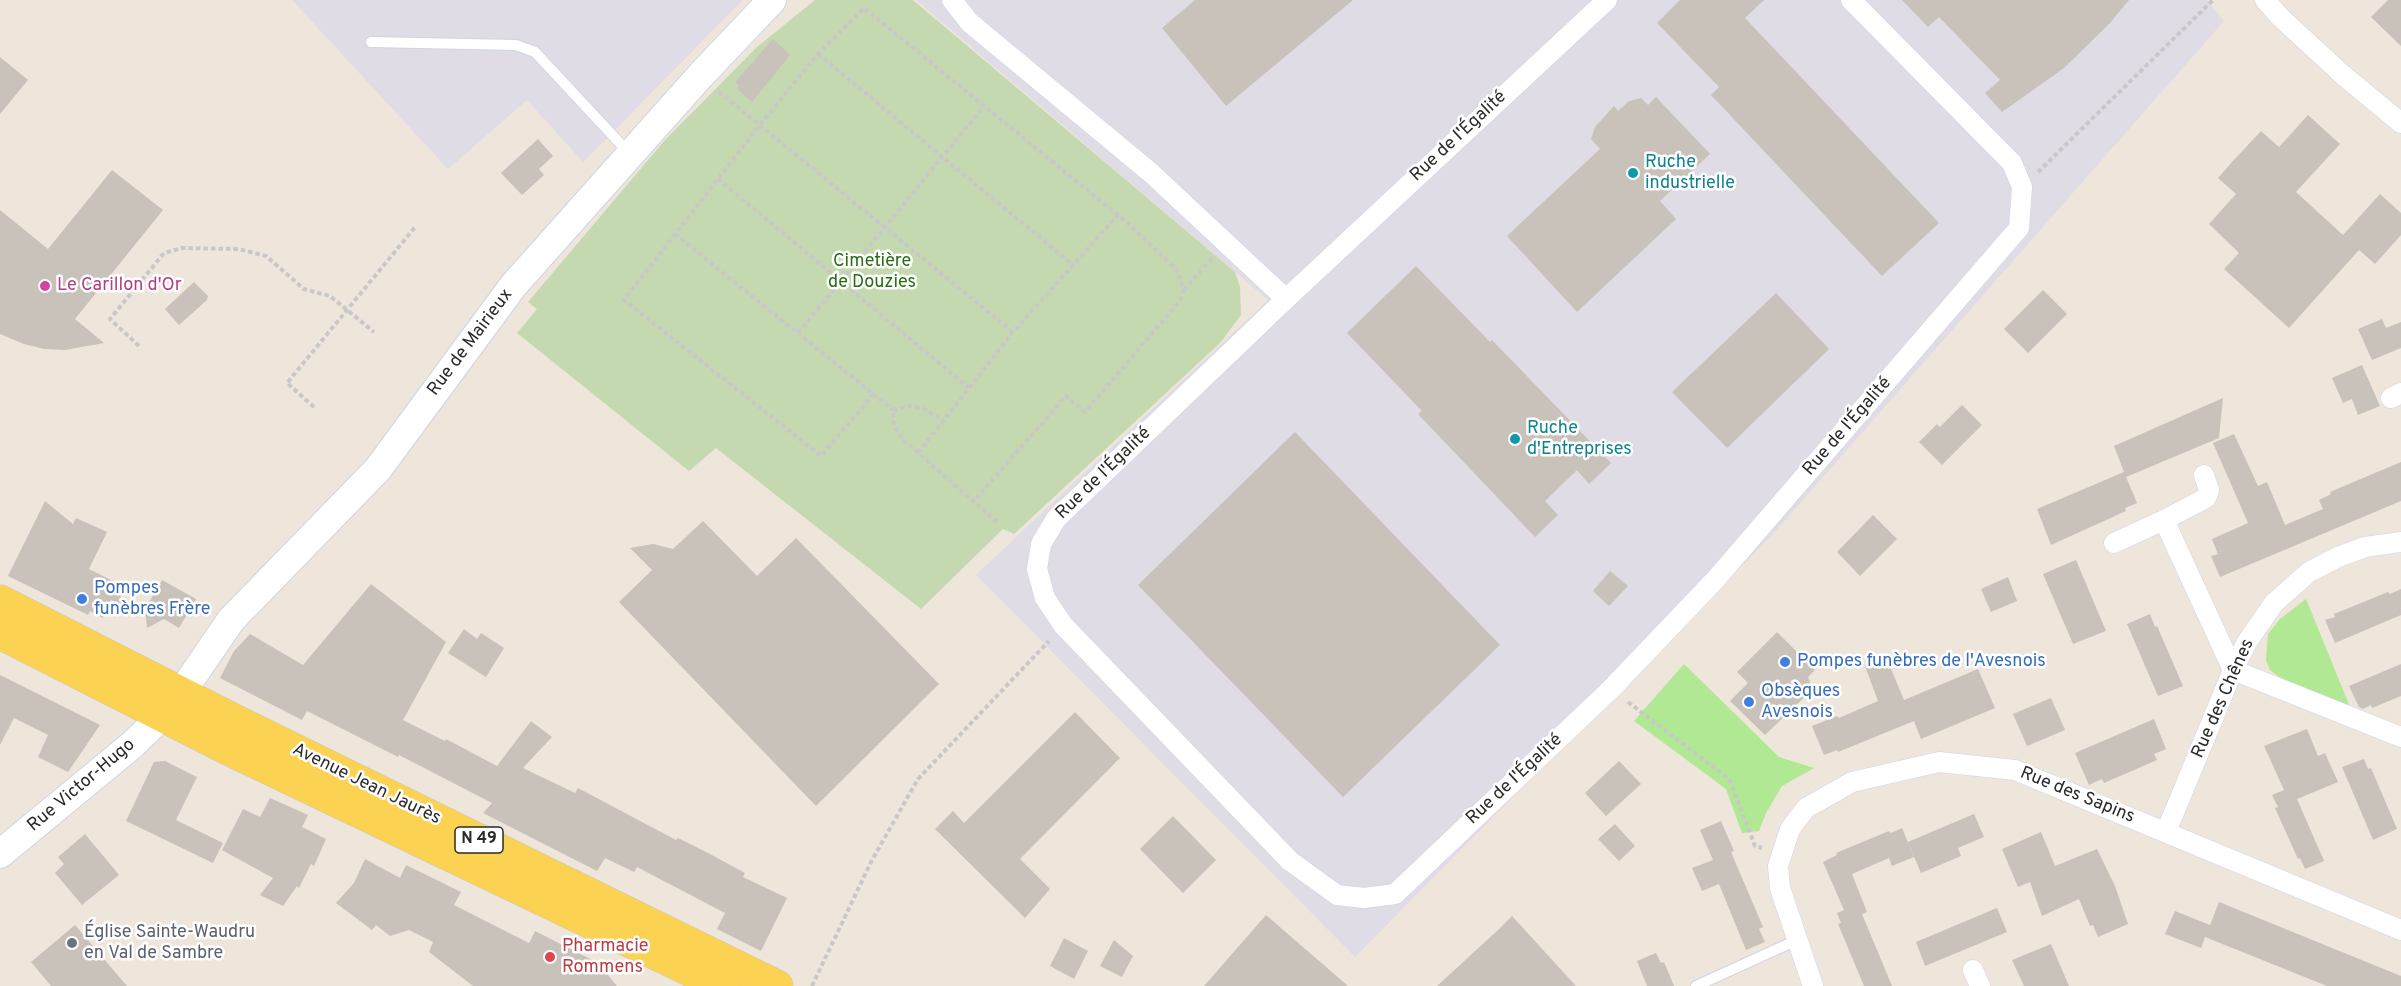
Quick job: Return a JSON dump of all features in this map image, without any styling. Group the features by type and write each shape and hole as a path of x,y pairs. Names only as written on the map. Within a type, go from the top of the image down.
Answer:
{"main road":[{"name":"N 49","path":"0,602 171,705"},
{"name":"N 49","path":"0,633 171,705"},
{"name":"Avenue Jean Jaurès","path":"171,705 285,760 777,986"},
{"name":"Avenue Jean Jaurès","path":"285,760 723,986"}],"street":[{"name":"Rue de Mairieux","path":"171,705 231,620 378,469 513,286 700,76 772,0"},
{"path":"952,0 969,22 1151,173 1286,299"},
{"name":"Rue de l'Égalité","path":"1607,0 1286,299 1056,519 1041,544 1037,569 1045,598 1064,625 1290,861 1337,895 1364,898 1395,894 1611,688 1715,580 2019,228 2022,187 2012,163 1851,0"},
{"path":"2265,0 2280,17 2343,75 2401,123"},
{"path":"2114,543 2206,498 2209,490 2204,475"},
{"path":"2164,520 2233,670 2401,737"},
{"name":"Rue des Chênes","path":"2166,832 2233,670 2247,642 2274,603 2309,572 2338,557 2365,547 2401,542"},
{"name":"Rue Victor-Hugo","path":"0,854 124,751 171,705"},
{"name":"Rue des Sapins","path":"1779,860 1790,829 1806,808 1852,782 1939,762 2015,770 2401,930"},
{"path":"1779,860 1780,888 1814,986"}],"lane":[{"path":"371,42 516,45 535,52 631,154"},
{"path":"1696,986 1797,940"}],"path":[{"path":"2022,187 2213,0"},
{"path":"874,394 821,456 624,300 818,54 864,8 1118,215 1177,270 1184,290"},
{"path":"818,54 1073,265"},
{"path":"700,76 1013,332"},
{"path":"798,333 984,106"},
{"path":"718,179 969,388"},
{"path":"918,453 1013,332 1118,215"},
{"path":"314,407 287,383 416,226"},
{"path":"675,234 893,410 894,425 903,440 997,522"},
{"path":"974,501 1066,396 1085,412 1179,302 1184,290 1225,243"},
{"path":"139,346 110,319 164,253 182,248 239,249 266,256 304,289 330,296 374,332"},
{"path":"893,410 911,406 918,407 943,420"},
{"path":"812,986 872,860 918,779 1064,625"},
{"path":"1611,688 1729,779 1755,846 1779,860"}],"shaded area":[{"path":"292,0 743,0 583,162 527,100 448,169"},
{"path":"916,0 2207,0 2224,21 1772,535 1355,957 976,575 1268,300"}],"green space":[{"name":"Cimetière de Douzies","path":"815,0 913,0 1235,272 1240,287 1241,315 1220,343 1014,534 1003,529 921,609 716,448 689,471 517,333 537,309 528,302 665,140 757,47"},
{"path":"2306,599 2350,707 2281,678 2270,670 2266,660 2268,634 2280,619"},
{"path":"1684,664 1779,757 1814,768 1782,786 1766,813 1759,831 1742,833 1726,789 1634,721"}],"building":[{"path":"1195,0 1353,0 1226,106 1162,28"},
{"path":"1680,0 1764,0 1745,18 1939,223 1882,276 1711,95 1719,87 1657,23"},
{"path":"1902,0 2129,0 2110,23 2064,68 2002,112 1985,93 2000,80 1939,17 1928,27"},
{"path":"2388,0 2401,0 2401,46 2371,17"},
{"path":"773,39 790,55 752,102 737,89 739,86 735,82"},
{"path":"0,57 28,80 0,114"},
{"path":"1656,97 1710,154 1660,201 1676,219 1577,312 1507,236 1600,149 1591,139 1595,127 1614,106 1618,111 1629,101 1641,98 1648,105"},
{"path":"2308,115 2340,144 2296,192 2343,235 2380,194 2401,213 2401,235 2375,264 2359,250 2289,328 2224,269 2239,253 2209,224 2236,194 2218,178 2232,162 2261,131 2279,147"},
{"path":"538,139 553,156 539,169 544,175 522,195 501,173"},
{"path":"112,170 163,210 75,319 104,343 65,350 44,349 0,334 0,210 48,249"},
{"name":"Ruche d'Entreprises","path":"1416,266 1490,342 1492,340 1611,463 1589,484 1577,470 1545,501 1558,515 1535,537 1418,414 1422,411 1347,333"},
{"path":"194,282 208,296 207,300 179,325 165,309"},
{"path":"2043,290 2067,314 2028,353 2004,329"},
{"path":"1776,293 1829,349 1727,448 1672,392"},
{"path":"2382,319 2386,328 2401,322 2401,348 2372,360 2358,329"},
{"path":"2362,365 2380,406 2358,415 2352,399 2343,403 2332,378"},
{"path":"2223,398 2219,438 2126,477 2137,503 2125,508 2126,511 2051,545 2037,509 2124,472 2114,446"},
{"path":"1962,405 1982,425 1942,465 1919,442 1937,424 1940,427"},
{"path":"1295,432 1500,645 1343,797 1138,585"},
{"path":"2234,434 2258,486 2267,482 2285,525 2323,509 2319,500 2331,494 2330,492 2401,462 2401,501 2220,577 2211,556 2218,554 2212,539 2248,523 2213,443"},
{"path":"45,501 73,524 76,518 107,532 89,569 115,582 124,606 111,600 103,618 90,611 88,615 8,576"},
{"path":"1873,515 1897,539 1860,576 1837,552"},
{"path":"703,521 757,576 796,538 939,684 816,806 619,602 652,570 630,548 653,544 673,549"},
{"path":"2076,560 2106,631 2073,644 2043,574"},
{"path":"1610,571 1628,586 1609,606 1593,591"},
{"path":"2008,577 2017,601 1991,612 1981,589"},
{"path":"162,580 196,599 179,628 164,619 147,628 145,609"},
{"path":"371,584 446,642 403,720 445,741 446,739 497,766 531,721 552,737 523,768 575,793 578,788 676,840 678,838 710,854 745,873 743,877 787,898 761,951 717,929 725,913 637,867 634,872 605,858 597,871 483,813 492,803 399,755 398,757 307,711 302,720 220,678 234,651 250,634 303,665"},
{"path":"2401,589 2401,615 2335,643 2325,620 2335,617 2334,614"},
{"path":"2150,614 2183,686 2158,696 2127,624"},
{"path":"464,629 477,639 481,633 504,648 486,677 448,653"},
{"path":"1777,632 1815,670 1808,677 1813,689 1765,735 1730,701 1748,683 1737,672"},
{"path":"1886,657 1904,700 1978,669 1995,708 1921,739 1914,721 1838,752 1837,750 1824,755 1812,726 1837,716 1839,718 1878,701 1865,666"},
{"path":"2401,664 2401,696 2372,708 2371,705 2363,709 2359,707 2349,686"},
{"path":"0,675 100,725 68,772 38,757 48,735 14,718 0,745"},
{"path":"2051,698 2065,730 2027,746 2013,714"},
{"path":"1075,712 1120,758 1020,859 1050,889 1025,918 935,829 953,811 964,823"},
{"path":"2154,719 2166,749 2154,754 2157,760 2104,783 2102,779 2089,785 2075,753"},
{"path":"2307,729 2318,756 2325,753 2338,782 2297,799 2324,861 2305,869 2300,858 2298,859 2275,808 2278,807 2272,795 2284,790 2264,746"},
{"path":"2364,759 2368,769 2371,768 2397,829 2373,840 2342,767"},
{"path":"165,761 197,777 176,820 223,843 213,863 126,821 154,762"},
{"path":"1619,761 1641,784 1606,816 1585,793"},
{"path":"270,798 308,815 302,827 326,839 314,866 311,864 299,888 297,886 283,906 260,895 273,878 222,850 243,809 260,817"},
{"path":"1974,814 1984,837 1958,848 1961,856 1921,873 1908,842"},
{"path":"1173,816 1216,860 1183,893 1140,849"},
{"path":"1721,821 1734,851 1731,852 1763,927 1759,929 1765,942 1746,950 1719,884 1702,891 1692,868 1713,860 1700,830"},
{"path":"1615,824 1635,846 1619,861 1598,839"},
{"path":"1902,828 1914,857 1892,866 1889,858 1852,874 1867,912 1862,914 1892,986 1864,986 1838,924 1841,923 1837,913 1844,910 1823,862 1837,855 1836,853"},
{"path":"2041,832 2055,866 2097,849 2115,886 2128,924 2098,937 2093,925 2090,926 2079,899 2042,916 2030,882 2018,887 2002,849"},
{"path":"85,834 119,875 82,905 55,873 64,864 58,857"},
{"path":"365,859 400,878 406,865 461,892 454,905 529,943 535,931 598,963 617,986 473,986 429,952 433,942 409,930 390,936 376,925 372,930 336,903 354,883"},
{"path":"2219,902 2401,976 2401,986 2327,986 2205,937 2201,948 2165,934 2175,911 2210,925"},
{"path":"1997,908 2007,932 1925,966 1916,942"},
{"path":"1266,915 1348,986 1204,986"},
{"path":"1512,916 1576,986 1437,986 1498,930"},
{"name":"Église Sainte-Waudru en Val de Sambre","path":"75,925 127,986 51,986 31,962"},
{"path":"1064,938 1088,951 1074,979 1050,966"},
{"path":"1114,940 1133,956 1122,977 1100,966"},
{"path":"2051,944 2069,986 2024,986 2012,960"},
{"path":"1656,953 1661,963 1664,962 1674,986 1647,986 1637,961"}],"place":[{"name":"Ruche industrielle","path":"1633,173"},
{"name":"Le Carillon d'Or","path":"45,286"},
{"name":"Ruche d'Entreprises","path":"1515,439"},
{"name":"Pompes funèbres Frère","path":"82,599"},
{"name":"Pompes funèbres de l'Avesnois","path":"1785,662"},
{"name":"Obsèques Avesnois","path":"1749,702"},
{"name":"Église Sainte-Waudru en Val de Sambre","path":"72,943"},
{"name":"Pharmacie Rommens","path":"550,957"}]}
